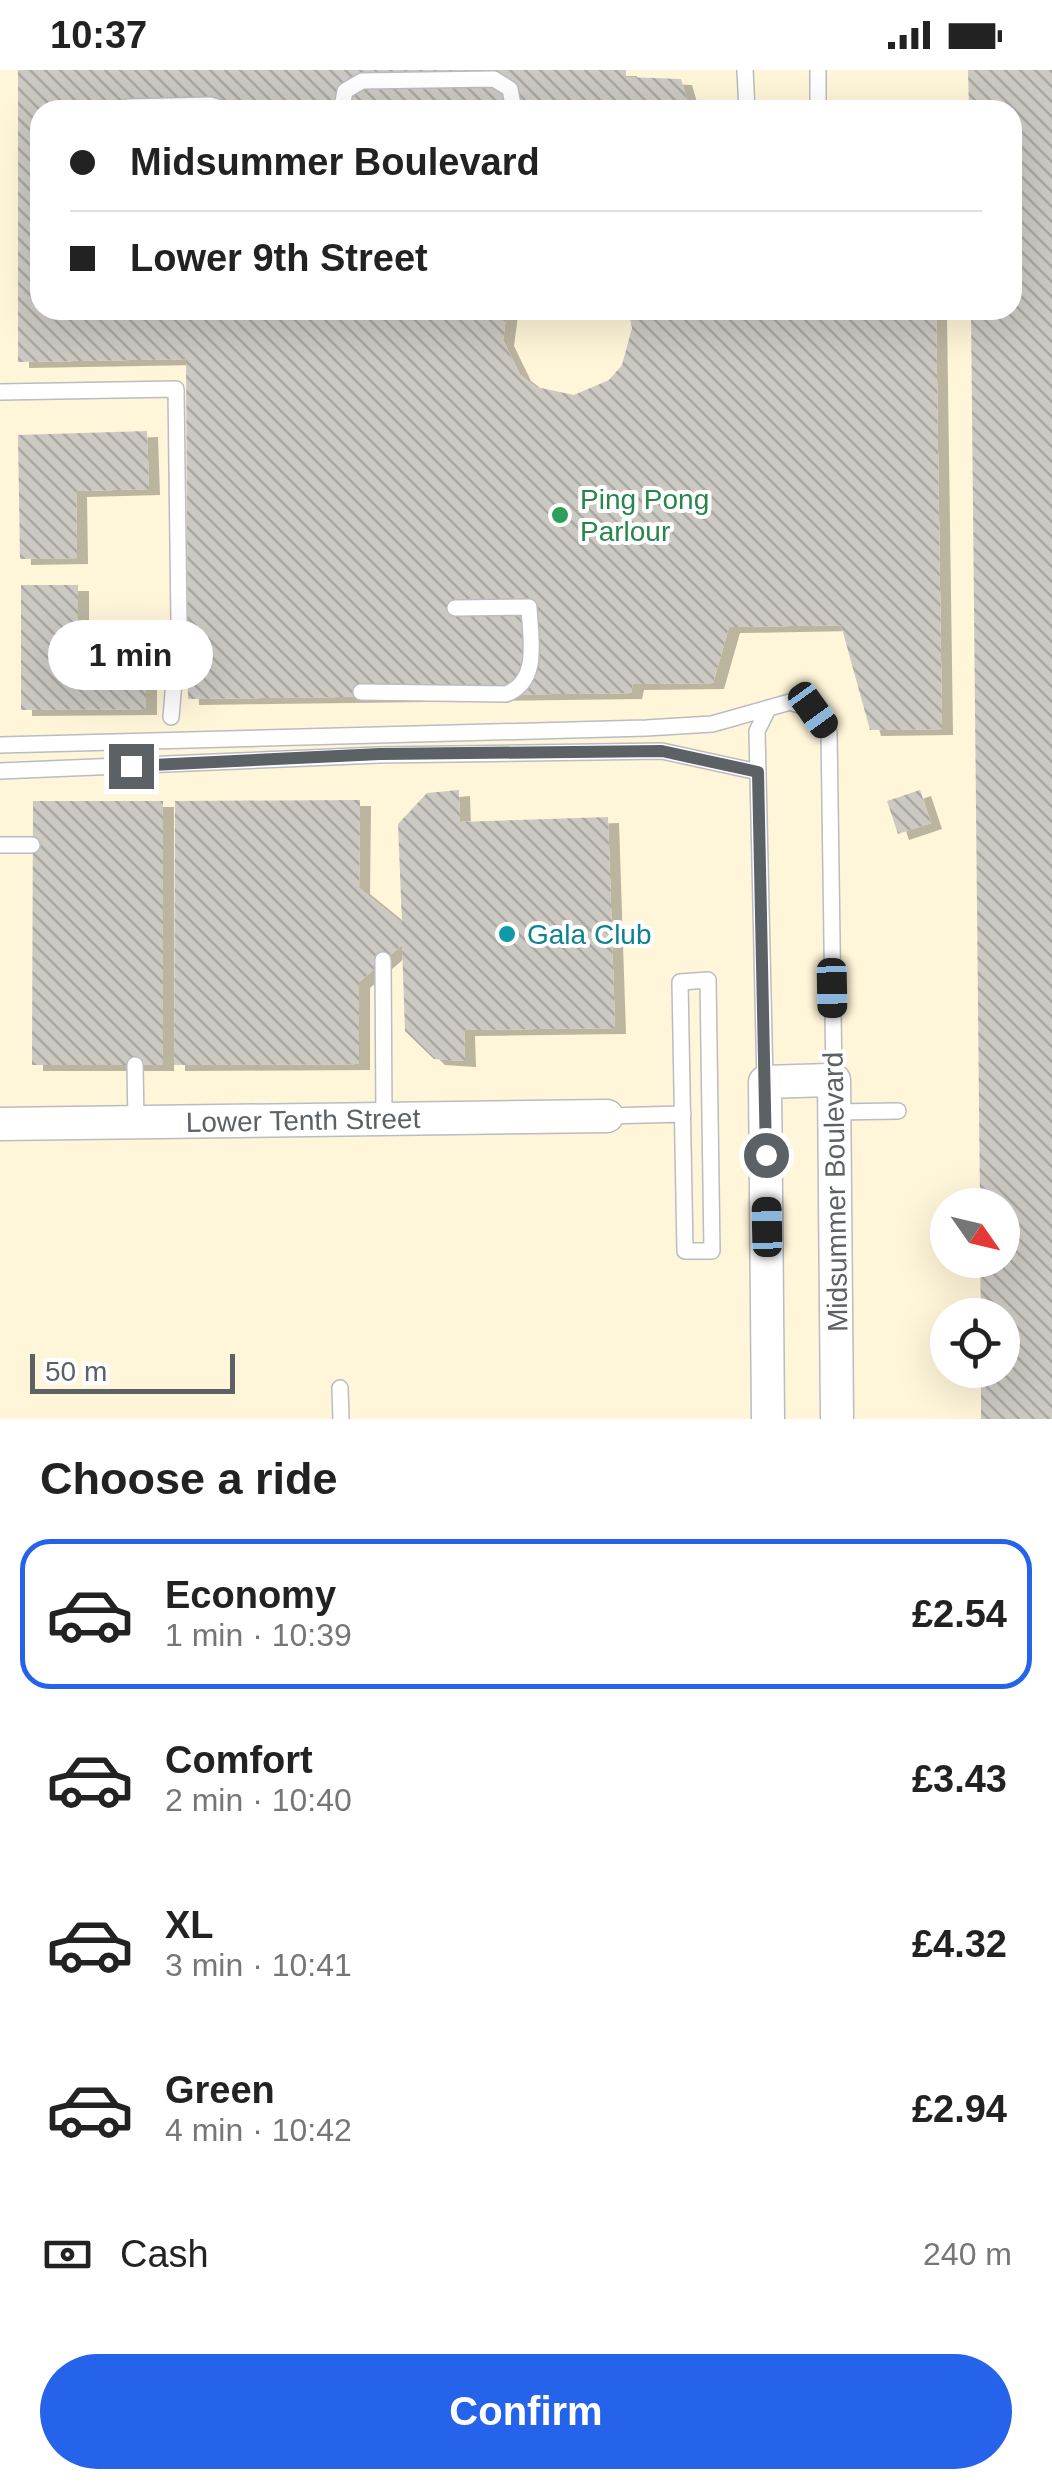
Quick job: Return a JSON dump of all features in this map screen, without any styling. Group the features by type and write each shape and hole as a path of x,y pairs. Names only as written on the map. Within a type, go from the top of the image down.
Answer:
{"street":[{"path":"768,1419 764,1082 833,1096"},
{"name":"Midsummer Boulevard","path":"833,1096 837,1419"},
{"name":"Lower Tenth Street","path":"0,1124 607,1116"}],"lane":[{"path":"745,70 747,100"},
{"path":"818,70 818,100"},
{"path":"343,100 345,92 362,81 494,79 510,89 512,100"},
{"path":"0,392 176,389 179,622 171,717"},
{"path":"362,692 516,690 530,667 530,607 455,608"},
{"name":"Midsummer Boulevard","path":"767,711 790,702 813,710 830,732 833,1096"},
{"path":"0,745 646,728 712,724 767,711"},
{"path":"764,1082 757,732 767,711"},
{"path":"0,771 380,754 662,751 758,772"},
{"path":"0,845 32,845"},
{"path":"382,960 384,1118"},
{"path":"708,980 712,1251 685,1251 683,1114 680,982 708,980"},
{"path":"135,1064 136,1122"},
{"path":"833,1096 898,1111"},
{"path":"607,1116 683,1114"},
{"path":"340,1388 340,1419"}],"shaded area":[{"path":"0,70 1052,70 1052,1419 0,1419"}],"building":[{"path":"18,70 626,70 626,77 681,79 687,100 30,100 30,320 506,320 503,340 520,375 536,387 574,395 609,380 622,365 632,328 630,320 936,320 942,729 870,730 841,625 729,627 713,683 633,684 631,693 188,699 186,359 18,362"},
{"path":"968,70 1052,70 1052,1419 981,1419 981,1388 1020,1388 1020,1298 981,1298 980,1278 1020,1278 1020,1188 980,1188 971,320 1022,320 1022,100 969,100"},
{"path":"147,431 149,489 76,491 77,558 20,559 18,435"},
{"path":"21,585 78,585 78,653 146,653 146,709 21,710"},
{"path":"459,790 460,822 608,817 615,1028 464,1030 465,1061 434,1059 405,1031 402,945 359,982 359,1064 174,1065 175,801 360,800 359,888 402,923 398,824 427,793"},
{"path":"920,790 931,823 898,834 887,801"},
{"path":"33,801 163,801 163,1065 32,1065"}],"place":[{"name":"Ping Pong Parlour","path":"560,515"},
{"name":"Gala Club","path":"507,934"}],"route":[{"path":"131,766 380,754 662,751 758,772 766,1155"}]}
